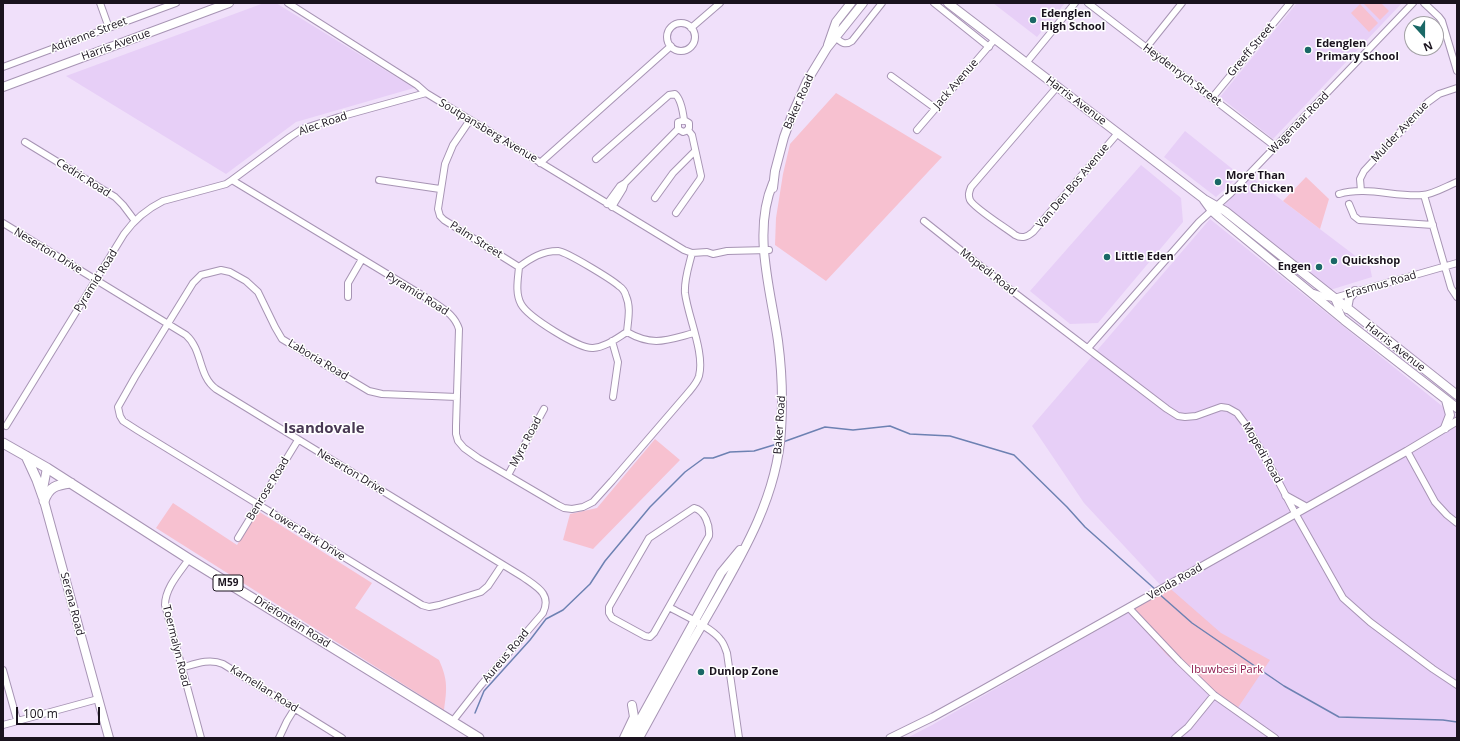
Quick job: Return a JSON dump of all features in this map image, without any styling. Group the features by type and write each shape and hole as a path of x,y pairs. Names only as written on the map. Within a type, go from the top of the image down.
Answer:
{"main road":[{"name":"Harris Avenue","path":"3,87 229,3"},
{"name":"Baker Road","path":"827,48 836,22 851,3"},
{"name":"Baker Road","path":"630,738 697,623 725,585 746,544 769,489 779,452 781,432 781,368 766,250 766,210 778,157 792,115 807,81 827,48 863,3"},
{"name":"Harris Avenue","path":"948,3 1204,199 1344,320 1457,408"},
{"name":"Harris Avenue","path":"1215,208 1334,298 1457,395"},
{"path":"1347,309 1349,298 1355,292"},
{"path":"1444,428 1450,414 1446,400"},
{"name":"Driefontein Road","path":"3,443 47,468 189,559 479,738"},
{"path":"26,456 37,480 43,499"},
{"name":"Serena Road","path":"47,468 43,499 109,738"},
{"path":"43,499 53,488 71,483"},
{"name":"Baker Road","path":"639,738 697,623"},
{"path":"624,738 634,717 632,705"}],"street":[{"path":"100,3 109,28"},
{"name":"Adrienne Street","path":"3,67 176,3"},
{"name":"Soutpansberg Avenue","path":"288,3 417,85 426,93 610,206 684,250 692,253"},
{"path":"691,28 720,3"},
{"path":"836,38 842,43 846,44 852,41 882,3"},
{"path":"934,3 989,47"},
{"path":"1026,63 1075,3"},
{"name":"Heydenrych Street","path":"1088,3 1276,147"},
{"path":"1146,48 1182,3"},
{"name":"Greeff Street","path":"1212,98 1290,3"},
{"name":"Wagenaar Road","path":"1088,348 1199,222 1276,147 1413,3"},
{"path":"1424,3 1439,17 1442,22 1457,71"},
{"path":"683,24 691,28 695,36 690,47 686,50 678,50 671,46 667,37 670,28 674,25 683,24"},
{"name":"Jack Avenue","path":"917,130 995,39"},
{"path":"540,163 671,46"},
{"path":"891,76 935,108"},
{"name":"Van Den Bos Avenue","path":"1057,86 971,187 969,193 970,200 981,210 1015,235 1019,237 1028,236 1118,133"},
{"name":"Mulder Avenue","path":"1361,191 1360,179 1364,171 1428,102 1439,94 1457,88"},
{"name":"Alec Road","path":"232,180 290,136 302,129 339,117 426,93"},
{"path":"596,160 669,95 675,94 677,96 684,114 684,120"},
{"name":"Palm Street","path":"470,120 447,157 440,189 438,209 442,219 519,268"},
{"path":"610,206 620,186 625,183 678,129 678,122 684,120"},
{"path":"676,213 700,179 701,171 692,135 688,130 689,123 684,120"},
{"path":"678,129 683,132 688,130"},
{"name":"Cedric Road","path":"25,142 114,197 123,205 135,220"},
{"path":"655,198 673,173 695,151"},
{"name":"Pyramid Road","path":"6,426 124,234 135,220 163,201 222,186 232,180 448,312 455,319 459,329 456,430 460,444 478,458 564,508 576,508 588,505 593,502 612,481 694,386 699,375 700,366 686,300 685,286 692,253"},
{"path":"379,180 440,189"},
{"path":"1339,194 1361,191 1424,195 1457,182"},
{"path":"1424,195 1451,288 1457,297"},
{"path":"1350,204 1354,216 1359,220 1433,225"},
{"name":"Mopedi Road","path":"924,221 1007,287 1178,416 1196,416 1221,408 1228,408 1237,413 1256,441 1294,513 1343,598 1370,622 1457,685"},
{"name":"Neserton Drive","path":"3,223 186,335 192,341 205,376 212,386 538,588"},
{"path":"692,253 707,252 713,254 766,250"},
{"path":"560,251 572,257 615,283 624,291 629,308 627,332 605,345 593,348 580,346 524,310 519,300 517,285 519,268 528,260 540,254 549,252 560,251"},
{"path":"348,297 348,284 362,259"},
{"name":"Erasmus Road","path":"1306,288 1320,295 1334,298 1457,263"},
{"name":"Laboria Road","path":"118,407 196,279 201,275 226,270 255,288 282,339 369,391 382,394 457,397"},
{"name":"Harris Avenue","path":"1334,298 1344,320"},
{"path":"627,332 639,338 653,342 694,333"},
{"path":"612,341 618,362 613,397"},
{"name":"Lower Park Drive","path":"118,407 121,418 127,424 387,585 426,606 439,605 481,592 488,586 502,565"},
{"name":"Myra Road","path":"508,475 544,409"},
{"name":"Venda Road","path":"891,738 951,707 1129,608 1294,513 1407,451 1457,421"},
{"name":"Benrose Road","path":"238,538 298,440"},
{"path":"1407,451 1435,502 1457,523"},
{"path":"1286,496 1306,507"},
{"path":"696,508 705,516 709,529 709,536 669,607 654,633 648,637 612,618 608,612 649,538 686,512 696,508"},
{"name":"Toermalyn Road","path":"189,559 168,591 165,600 168,620 201,738"},
{"name":"Aureus Road","path":"452,722 481,685 543,613 546,599 538,588"},
{"path":"669,607 720,638 727,653 739,738"},
{"path":"1129,608 1179,661 1214,695 1275,738"},
{"name":"Karnelian Road","path":"181,668 206,662 218,662 342,738"},
{"path":"3,670 17,720"},
{"path":"1175,738 1188,727 1214,695"},
{"path":"3,724 98,699"},
{"path":"279,738 295,708"}],"shaded area":[{"path":"264,3 276,3 414,88 296,122 226,174 66,76"},
{"name":"Edenglen High School","path":"993,3 1065,3 1037,37"},
{"name":"Edenglen Primary School","path":"1297,3 1402,3 1273,139 1220,97"},
{"path":"1185,131 1240,175 1216,197 1164,157"},
{"name":"Little Eden","path":"1141,165 1181,198 1183,222 1098,323 1070,324 1030,291"},
{"path":"1250,176 1370,267 1372,277 1330,290 1224,206"},
{"path":"1210,219 1457,418 1457,738 907,738 1166,591 1084,503 1032,426"}],"green space":[{"path":"1363,3 1381,3 1389,11 1380,20"},
{"path":"1360,4 1378,23 1369,32 1351,13"},
{"path":"836,93 942,157 826,281 775,245 776,218 783,174 790,144"},
{"path":"1306,177 1329,199 1320,229 1283,201"},
{"path":"655,439 680,460 593,549 563,540 570,514 597,508"},
{"path":"173,503 237,545 258,511 372,583 355,608 439,660 444,673 446,685 444,710 156,528"},
{"name":"Ibuwbesi Park","path":"1165,584 1221,633 1270,660 1235,712 1213,697 1166,654 1125,607"}],"waterway":[{"path":"783,442 825,427 853,430 890,426 910,434 950,436 1014,455 1067,507 1085,527 1156,590"},
{"path":"475,713 484,691 530,640 546,619 563,610 590,584 605,561 650,507 685,472 704,458 713,458 730,452 754,451 777,444"},
{"path":"1158,593 1192,623 1284,686 1339,717 1443,720 1457,722"}],"place":[{"name":"Edenglen High School","path":"1033,20"},
{"name":"Edenglen Primary School","path":"1308,50"},
{"name":"More Than Just Chicken","path":"1218,182"},
{"name":"Little Eden","path":"1107,257"},
{"name":"Quickshop","path":"1334,261"},
{"name":"Engen","path":"1319,267"},
{"name":"Dunlop Zone","path":"701,672"}],"district":[{"name":"Isandovale","path":"324,429"}]}
